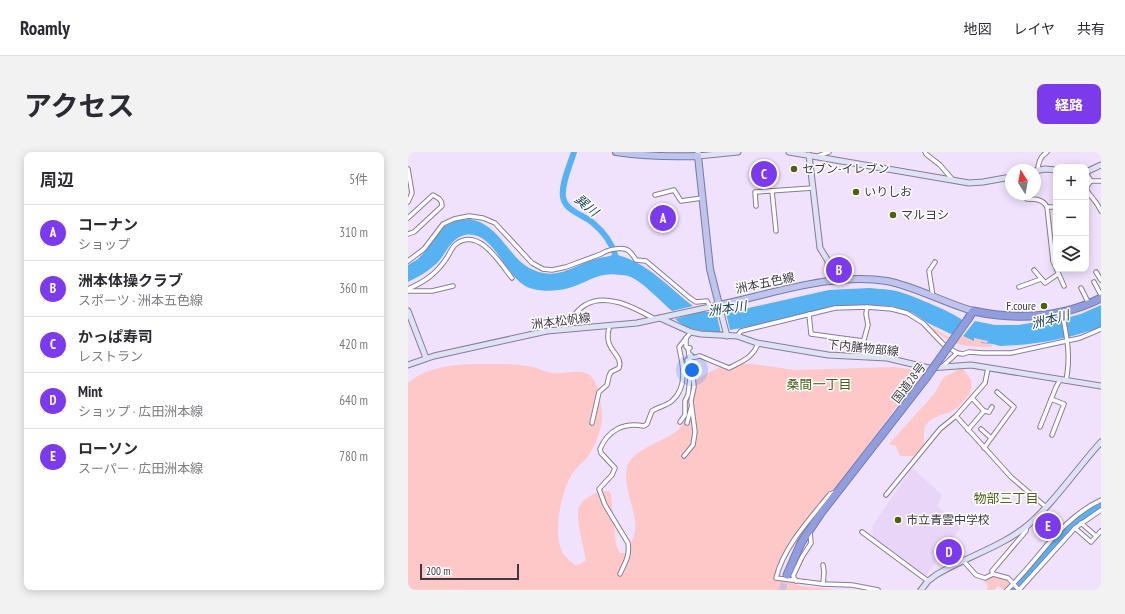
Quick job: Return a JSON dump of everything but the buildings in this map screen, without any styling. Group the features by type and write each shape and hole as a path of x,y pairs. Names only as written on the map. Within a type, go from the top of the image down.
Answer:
{"highway":[{"path":"973,311 992,315 1021,317 1062,312 1089,304 1101,298"},
{"name":"国道28号","path":"787,575 810,529 926,378 973,311"}],"main road":[{"path":"616,152 671,157 738,152"},
{"path":"789,152 810,154 817,157 969,182 983,182 1005,177"},
{"path":"698,154 710,269 726,334"},
{"path":"810,154 820,248 828,261 829,282"},
{"path":"1089,171 1101,165"},
{"path":"1041,170 1053,170"},
{"name":"洲本五色線","path":"720,308 829,282 848,279 881,281 909,287 954,306 973,311"},
{"name":"洲本松帆線","path":"408,365 426,358 547,330 626,324 658,319 707,307 720,308"},
{"path":"408,311 426,358"},
{"name":"下内膳物部線","path":"658,319 691,332 701,334 726,334 758,343 828,355 893,359 929,368 970,365 1101,386"},
{"path":"921,590 928,581 946,569 1008,538 1027,526 1046,507 1101,442"}],"street":[{"path":"817,157 829,152"},
{"path":"925,152 940,165 953,180"},
{"path":"1039,164 1044,154 1047,152"},
{"path":"408,169 412,193 408,202"},
{"path":"1101,180 1091,181 1086,189 1087,193 1094,199 1101,211"},
{"path":"756,206 755,192 813,188"},
{"path":"655,195 674,190 681,201 702,198"},
{"path":"772,191 776,231"},
{"path":"408,218 433,195 440,198 442,206 414,232 408,234"},
{"path":"1037,200 1043,202 1048,207 1053,255"},
{"path":"1048,207 1053,207"},
{"path":"408,261 424,249 443,224 454,219 469,216 482,218 495,223 532,263 543,269 552,270 566,267 606,251 623,249 629,251 636,260 646,261 696,302 707,301 707,307"},
{"path":"408,290 431,277 443,264 456,244 465,240 481,242 485,245 512,278"},
{"path":"933,297 929,272 935,262"},
{"path":"1034,270 1045,283 1058,274 1064,286"},
{"path":"1096,272 1101,280"},
{"path":"1019,287 1041,279"},
{"path":"1094,282 1101,295"},
{"path":"408,290 432,291 453,286"},
{"path":"1082,288 1089,304"},
{"path":"564,328 585,305 602,299 621,304 658,319"},
{"path":"866,357 862,347 868,325 866,314 867,307"},
{"path":"737,336 741,331 835,308 867,307 898,310 916,318 923,323 943,344 956,353 963,354 969,352 983,354 1011,353 1080,338 1101,329"},
{"path":"1040,427 1051,399 1063,380 1069,365 1068,340 1062,312"},
{"path":"809,314 811,334 863,341"},
{"path":"592,423 599,392 607,385 611,372 619,368 620,364 620,361 609,346 607,339 610,325"},
{"path":"620,574 628,558 628,543 605,506 599,489 612,475 615,468 600,454 600,449 611,432 630,424 644,426 647,424 652,411 672,401 683,384 683,366 680,347 691,332"},
{"path":"1092,333 1101,332"},
{"path":"680,422 685,415 685,401 688,395 690,378 686,338"},
{"path":"687,347 690,348 691,358 700,356 729,368 745,361 756,350 758,343"},
{"path":"687,347 693,374 694,387 687,424"},
{"path":"943,366 956,353"},
{"path":"886,495 940,429 956,416 985,383 988,368"},
{"path":"984,448 1014,408 997,392"},
{"path":"972,398 984,411"},
{"path":"1051,399 1064,404 1052,435"},
{"path":"684,456 693,445 695,430 692,401"},
{"path":"968,430 984,411 988,412 992,407"},
{"path":"956,416 1011,477 1046,507"},
{"path":"981,429 991,438"},
{"path":"691,440 695,430"},
{"path":"838,492 830,494 794,539 776,578 796,582 852,585 878,590"},
{"path":"1007,590 1027,569 1061,528 1078,514 1101,500"},
{"path":"950,546 976,575 984,578 993,574 1008,578 1019,590 1075,528 1101,510"},
{"path":"1081,523 1096,536"},
{"path":"993,574 992,571 1026,531 1027,526"},
{"path":"1075,528 1091,542 1101,531"},
{"path":"796,582 793,576 802,557 811,544 810,529"},
{"path":"862,532 928,581"},
{"path":"823,565 823,584"}],"shaded area":[{"path":"932,327 949,337 953,334 988,341 988,344 993,344 991,347 965,346 940,335 931,329"},
{"path":"732,363 753,364 795,370 895,367 922,372 845,475 831,500 807,524 774,578 802,586 836,590 408,590 408,383 426,372 446,366 468,364 513,364 528,366 551,373 580,372 588,374 592,378 598,389 601,405 601,428 589,456 574,471 570,478 566,487 558,520 561,549 565,556 575,565 586,560 578,518 581,503 592,495 609,491 611,494 616,545 620,553 625,553 634,537 635,531 634,516 626,475 627,467 630,461 635,455 680,428 690,391 700,378 714,370"},
{"path":"962,368 970,378 971,387 968,396 954,410 931,420 928,423 924,432 925,448 918,456 900,456 896,446 889,444 934,394 944,377"},
{"path":"912,468 942,495 937,506 961,527 925,577 873,537 872,527"},
{"path":"992,577 1007,580 1009,586 1004,590 998,586 994,590 987,590 988,586 984,581"}],"water":[{"path":"470,219 481,223 490,229 519,260 526,266 536,271 546,273 563,272 596,259 617,255 628,258 648,269 693,306 672,311 643,285 633,278 624,275 606,274 576,286 560,290 546,291 533,289 523,285 507,268 493,248 485,240 476,235 465,235 460,237 452,243 436,264 408,282 408,265 418,259 443,227 458,220"},
{"path":"869,288 892,290 906,294 960,318 965,322 955,336 928,323 913,313 892,306 846,305 769,323 730,330 726,313 829,290"},
{"path":"1101,305 1101,327 1064,338 1039,343 1000,346 981,343 987,343 988,341 974,338 974,341 963,336 975,321 995,325 1018,325 1070,317"},
{"path":"703,311 716,312 721,333 691,328 675,319"}],"waterway":[{"name":"巽川","path":"574,152 563,186 564,202 567,206 589,220 601,231 611,245 617,262"},
{"path":"1012,590 1075,522 1101,505"}],"tunnel":[{"path":"782,590 787,575"}],"place":[{"name":"セブン-イレブン","path":"794,169"},
{"name":"かっぱ寿司","path":"764,174"},
{"name":"いりしお","path":"856,192"},
{"name":"マルヨシ","path":"893,215"},
{"name":"コーナン","path":"663,218"},
{"name":"洲本体操クラブ","path":"839,270"},
{"name":"F.coure","path":"1044,306"},
{"name":"市立青雲中学校","path":"898,520"},
{"name":"ローソン","path":"1048,526"},
{"name":"Mint","path":"949,552"}],"district":[{"name":"桑間一丁目","path":"819,384"},
{"name":"物部三丁目","path":"1006,498"}],"water label":[{"name":"洲本川","path":"727,308"},
{"name":"洲本川","path":"1050,319"}]}
